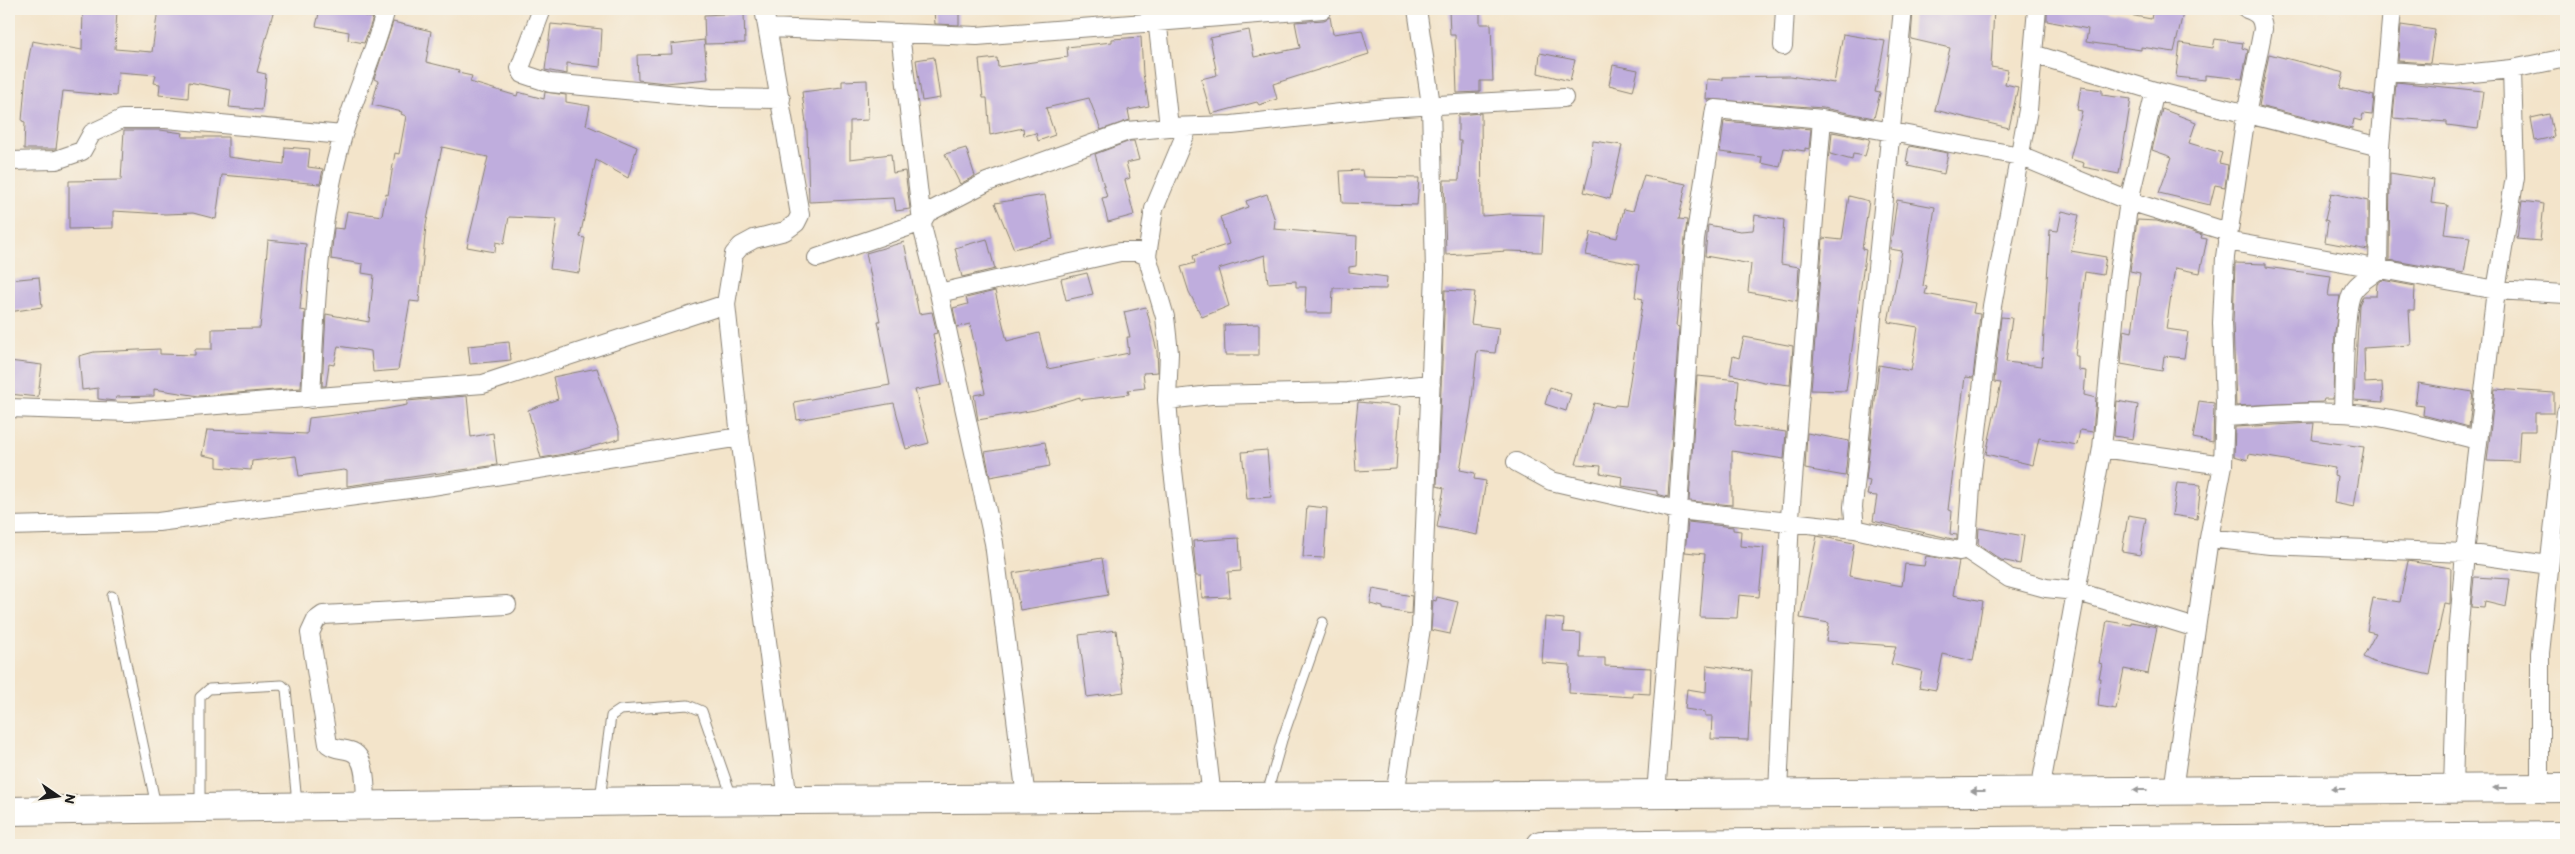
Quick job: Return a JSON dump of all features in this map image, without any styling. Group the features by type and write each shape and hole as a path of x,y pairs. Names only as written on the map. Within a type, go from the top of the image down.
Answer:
{"main road":[{"path":"9,811 733,800 2566,788"},
{"path":"1542,845 2514,840 2566,836"}],"street":[{"path":"311,399 316,300 325,222 343,135 377,46 386,9"},
{"path":"542,9 520,68 523,74 550,83 710,98 781,99"},
{"path":"764,9 800,215 796,223 785,231 754,239 734,254 726,304 740,437 788,800"},
{"path":"768,28 977,36 1156,15 1324,9"},
{"path":"1396,795 1421,628 1435,272 1431,105 1417,9"},
{"path":"1783,46 1786,9"},
{"path":"1855,529 1853,507 1903,9"},
{"path":"1516,462 1551,481 1678,510 1855,529 1930,546 1960,550 1964,548 1967,543 1972,474 1992,306 2028,110 2037,9"},
{"path":"2173,790 2209,538 2223,465 2225,417 2222,323 2228,236 2246,114 2263,29 2262,20 2257,13 2247,9"},
{"path":"2378,270 2380,147 2392,9"},
{"path":"1156,15 1169,127"},
{"path":"900,33 922,222 994,543 1026,798"},
{"path":"2033,54 2155,91 2380,147"},
{"path":"2387,72 2453,75 2512,69 2566,58"},
{"path":"2453,788 2457,648 2465,553 2496,290 2515,177 2512,69"},
{"path":"2040,791 2102,448 2118,279 2129,201 2155,91"},
{"path":"817,258 922,222 927,213 987,182 1128,131 1169,127 1188,128 1431,105 1564,98"},
{"path":"1656,794 1678,510 1695,239 1715,110 1822,119 2020,156 2129,201 2228,236 2378,270 2496,290 2566,294"},
{"path":"9,161 56,160 82,151 92,133 122,119 166,119 343,135"},
{"path":"1778,793 1790,521 1822,119"},
{"path":"1188,128 1154,209 1146,256 1164,317 1169,353 1167,400 1172,462 1212,797"},
{"path":"939,292 1120,252 1138,252 1146,256"},
{"path":"2343,413 2347,314 2351,296 2356,287 2378,270"},
{"path":"9,408 129,412 484,384 726,304"},
{"path":"1167,400 1211,395 1347,392 1431,384"},
{"path":"2225,417 2303,412 2343,413 2375,416 2478,440"},
{"path":"2540,788 2540,653 2566,412"},
{"path":"9,526 158,522 432,486 740,437"},
{"path":"2102,448 2223,465"},
{"path":"2209,538 2270,545 2465,553 2549,565"},
{"path":"1964,548 2009,578 2038,586 2075,591 2196,628"},
{"path":"366,805 362,762 351,751 337,750 328,744 310,633 316,620 323,615 507,605"}],"lane":[{"path":"112,596 156,808"},
{"path":"1266,796 1282,740 1323,622"},
{"path":"200,808 198,705 200,698 208,689 282,685 286,689 297,806"},
{"path":"599,802 611,716 620,710 688,705 702,711 733,800"}],"building":[{"path":"83,9 117,9 115,49 152,52 158,9 274,9 257,72 266,74 262,110 229,107 231,90 189,82 188,98 159,95 160,84 154,83 156,75 118,72 116,96 63,91 56,149 24,149 25,122 22,121 26,73 32,41 82,50"},
{"path":"320,9 366,9 364,16 373,18 364,43 348,40 349,32 316,26"},
{"path":"959,9 959,25 935,24 934,10"},
{"path":"1449,9 1480,9 1480,24 1491,24 1493,81 1480,81 1480,92 1457,93 1455,35 1450,35"},
{"path":"1913,9 1994,9 1991,67 2008,70 2005,84 2018,87 2009,128 1935,110 1950,48 1911,39"},
{"path":"2047,9 2098,9 2151,19 2153,9 2184,9 2174,52 2141,47 2141,50 2086,42 2088,29 2047,21"},
{"path":"744,13 745,43 705,44 704,15"},
{"path":"1330,17 1333,34 1362,30 1369,54 1273,84 1277,99 1259,105 1257,102 1211,114 1201,79 1217,75 1210,38 1249,30 1254,57 1300,48 1295,22 1324,20"},
{"path":"393,22 431,31 426,62 459,70 458,73 472,76 470,82 517,96 518,92 544,99 545,92 566,95 566,102 590,106 586,125 637,147 628,178 596,160 580,237 585,238 579,273 550,269 557,219 509,217 504,244 496,242 495,252 467,247 488,157 442,147 426,225 419,302 410,301 398,370 373,372 371,351 338,346 334,365 329,364 326,386 322,386 326,314 369,322 374,275 362,273 363,264 331,259 334,228 344,229 347,211 382,216 386,194 388,195 395,153 399,154 406,116 401,114 402,112 372,105 378,81 374,79"},
{"path":"551,24 602,29 600,67 567,63 567,74 545,70"},
{"path":"2401,25 2435,30 2430,63 2398,61"},
{"path":"1843,34 1885,41 1875,92 1880,93 1874,118 1823,108 1706,99 1707,79 1723,80 1723,77 1790,76 1834,83"},
{"path":"1141,37 1143,74 1149,106 1128,110 1130,120 1101,130 1089,98 1046,108 1055,135 1038,141 1036,133 1024,136 1023,128 990,135 987,98 983,98 979,60 997,58 998,67 1068,57 1067,47 1112,42 1112,39"},
{"path":"2215,39 2243,43 2242,48 2248,50 2242,79 2205,75 2205,80 2176,77 2180,43 2213,48"},
{"path":"704,40 708,79 666,83 638,80 637,55 672,54 671,44"},
{"path":"1540,53 1575,60 1570,81 1538,73"},
{"path":"2269,54 2344,73 2340,88 2374,96 2372,115 2363,114 2361,121 2354,119 2352,129 2259,106"},
{"path":"934,57 940,98 922,101 916,60"},
{"path":"1613,65 1638,70 1633,91 1609,85"},
{"path":"867,80 868,120 850,121 850,159 891,154 893,173 905,171 910,209 896,211 894,198 809,202 807,131 802,92 842,87 842,81"},
{"path":"2396,82 2483,91 2478,129 2447,125 2447,122 2393,118"},
{"path":"2081,87 2102,90 2102,95 2131,99 2119,174 2083,167 2084,163 2070,159 2082,111 2077,110"},
{"path":"2162,109 2196,122 2189,143 2222,153 2219,163 2228,165 2225,187 2215,185 2210,205 2159,193 2172,157 2152,150"},
{"path":"1481,113 1482,216 1509,214 1544,215 1542,252 1507,251 1446,255 1444,180 1459,180 1461,141 1458,141 1458,115"},
{"path":"2549,114 2554,137 2535,141 2531,118"},
{"path":"1724,121 1811,129 1809,149 1805,148 1805,151 1784,148 1780,167 1761,163 1762,157 1720,152"},
{"path":"124,130 160,130 183,133 182,137 228,137 228,157 284,164 285,147 310,149 308,167 323,169 320,184 222,175 216,219 193,213 165,214 113,211 113,228 69,229 69,181 121,180"},
{"path":"1832,132 1870,139 1865,156 1853,154 1852,160 1830,154"},
{"path":"1134,141 1139,160 1126,163 1130,178 1125,180 1134,215 1108,222 1102,198 1107,197 1095,154"},
{"path":"1593,141 1622,145 1610,199 1584,192 1591,164"},
{"path":"1909,146 1948,153 1944,174 1908,166 1909,163 1906,162"},
{"path":"966,148 975,176 960,184 945,154"},
{"path":"1362,170 1363,177 1419,178 1417,205 1342,203 1340,171"},
{"path":"2390,173 2434,180 2431,203 2448,205 2444,234 2470,237 2464,273 2389,260"},
{"path":"1644,175 1686,184 1679,219 1687,220 1676,326 1679,327 1668,497 1657,494 1657,491 1622,486 1623,477 1600,473 1601,466 1576,464 1594,403 1614,407 1615,405 1626,406 1643,299 1635,297 1639,265 1586,255 1591,232 1617,238 1624,209 1633,211"},
{"path":"2331,193 2368,201 2368,250 2325,242 2328,221 2325,220"},
{"path":"1267,194 1275,221 1274,229 1357,236 1356,266 1349,267 1349,272 1387,277 1386,289 1333,288 1332,313 1305,313 1306,287 1296,287 1296,281 1268,283 1265,255 1218,269 1229,306 1202,317 1189,292 1181,267 1195,263 1193,256 1229,244 1220,217 1248,207 1246,201"},
{"path":"1045,195 1053,239 1014,249 995,203"},
{"path":"1849,196 1869,201 1862,249 1866,250 1846,391 1811,390 1823,238 1842,240"},
{"path":"1897,200 1935,207 1923,286 1927,287 1925,294 1975,303 1973,313 1980,314 1973,378 1965,377 1948,510 1952,511 1950,534 1957,535 1957,540 1873,521 1877,496 1867,495 1870,481 1866,480 1879,365 1911,371 1918,327 1888,322 1902,251 1890,249"},
{"path":"2522,201 2544,204 2540,241 2517,239"},
{"path":"2062,211 2079,215 2071,251 2106,257 2103,275 2085,272 2075,356 2078,356 2078,370 2086,371 2084,395 2096,398 2093,432 2080,430 2077,445 2039,438 2033,465 1986,454 2001,383 1994,382 2001,317 2012,318 2006,362 2042,366 2050,230 2058,231"},
{"path":"1755,215 1784,220 1781,264 1799,267 1797,301 1748,292 1751,264 1705,256 1708,225 1740,231 1753,230"},
{"path":"2137,220 2157,221 2202,235 2201,238 2207,239 2200,273 2175,268 2166,329 2188,332 2184,358 2164,356 2162,371 2121,364 2124,330 2132,332 2140,273 2130,271"},
{"path":"987,239 995,269 962,277 955,248"},
{"path":"268,240 306,244 300,310 305,311 301,388 199,396 154,389 154,396 116,397 115,401 98,399 98,388 82,390 79,356 94,352 160,349 160,354 195,355 195,349 212,349 212,329 260,328"},
{"path":"904,242 919,314 932,312 937,333 933,334 942,385 915,390 929,443 906,449 894,403 797,420 794,402 890,385 878,321 880,321 866,253"},
{"path":"2235,263 2266,264 2266,267 2331,276 2328,296 2340,296 2335,332 2333,399 2324,399 2323,402 2236,406 2233,323"},
{"path":"1087,273 1093,294 1066,300 1061,279"},
{"path":"39,277 42,307 9,312 9,280"},
{"path":"2382,280 2415,286 2414,310 2409,310 2411,345 2364,348 2365,383 2382,382 2383,402 2354,400 2359,305 2363,296 2376,296 2377,284"},
{"path":"1445,290 1475,292 1471,324 1499,328 1495,353 1477,351 1471,408 1460,470 1475,473 1474,479 1486,481 1477,535 1437,527 1444,488 1437,486"},
{"path":"995,291 1007,341 1039,333 1048,369 1129,353 1127,337 1130,337 1124,312 1146,307 1157,351 1158,372 1143,373 1145,388 1128,390 1129,394 1080,400 1080,397 1035,410 978,420 974,395 985,393 970,324 957,327 953,308 968,304 966,298"},
{"path":"1259,324 1259,355 1225,355 1224,325"},
{"path":"1744,337 1793,346 1790,385 1764,382 1730,374 1733,356 1739,358"},
{"path":"509,342 511,360 470,364 468,346"},
{"path":"9,361 42,365 38,397 9,394"},
{"path":"597,368 619,431 619,439 570,453 541,458 528,410 558,399 553,377"},
{"path":"1697,376 1739,380 1735,425 1786,432 1784,459 1732,451 1732,505 1689,501"},
{"path":"2418,383 2473,392 2469,427 2423,415 2424,406 2415,405"},
{"path":"1550,387 1571,394 1566,411 1545,404"},
{"path":"2495,389 2554,393 2554,413 2535,413 2535,431 2520,431 2518,462 2487,461"},
{"path":"467,396 471,437 493,433 497,465 347,486 347,471 344,470 299,476 296,456 252,461 251,470 217,467 217,458 202,455 207,430 307,434 309,418 386,409 407,405 407,401"},
{"path":"2117,401 2138,405 2133,439 2114,436"},
{"path":"2199,401 2214,403 2213,442 2193,438"},
{"path":"1358,402 1400,406 1396,469 1356,471 1354,439"},
{"path":"2314,423 2312,440 2364,447 2354,507 2334,503 2337,476 2334,475 2335,468 2249,454 2248,460 2234,456 2235,427"},
{"path":"1807,433 1849,441 1845,476 1805,469"},
{"path":"1045,442 1050,466 990,477 985,452"},
{"path":"1267,450 1271,497 1247,499 1242,452"},
{"path":"2177,483 2201,485 2197,519 2172,515"},
{"path":"1307,506 1327,508 1324,558 1303,557"},
{"path":"2128,515 2146,518 2140,555 2122,552"},
{"path":"1688,522 1733,527 1733,530 1741,531 1740,546 1764,548 1759,597 1739,595 1737,618 1700,617 1705,554 1685,552"},
{"path":"1979,528 2024,536 2020,564 2001,560 1978,544"},
{"path":"1817,536 1854,543 1849,576 1902,586 1905,564 1924,566 1926,556 1959,561 1953,595 1983,601 1973,661 1943,654 1936,690 1919,687 1922,671 1891,664 1896,646 1826,641 1829,623 1800,618"},
{"path":"1239,538 1241,571 1228,572 1230,597 1202,598 1201,576 1196,576 1193,541"},
{"path":"1102,558 1108,595 1020,610 1013,573"},
{"path":"2408,561 2451,568 2450,604 2444,603 2430,675 2373,662 2363,657 2376,633 2367,631 2373,598 2400,602"},
{"path":"2474,577 2510,579 2506,607 2485,602 2484,608 2471,607"},
{"path":"1373,589 1412,596 1411,614 1383,609 1383,607 1370,604"},
{"path":"1437,597 1458,602 1450,634 1431,630 1433,600 1436,601"},
{"path":"1545,617 1564,619 1563,632 1581,633 1580,658 1605,658 1605,666 1651,668 1650,694 1633,693 1633,697 1569,693 1570,665 1542,663"},
{"path":"2107,621 2131,625 2131,622 2157,627 2148,674 2124,669 2116,709 2098,706 2101,678 2099,678 2102,664 2099,663"},
{"path":"1116,630 1124,692 1087,697 1079,635"},
{"path":"1707,665 1752,671 1748,740 1711,739 1712,716 1705,716 1705,712 1685,709 1687,689 1706,692"}]}
